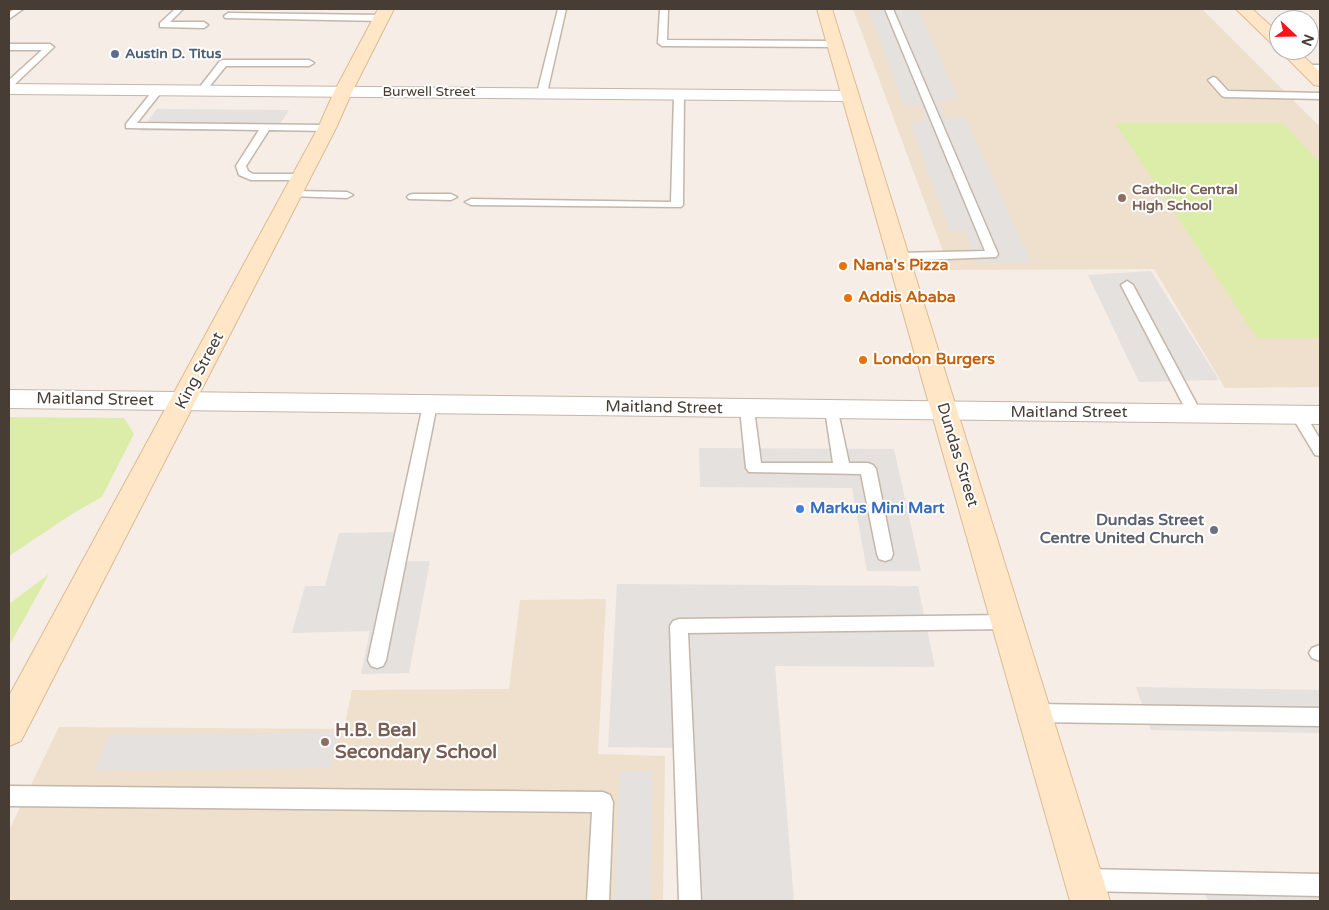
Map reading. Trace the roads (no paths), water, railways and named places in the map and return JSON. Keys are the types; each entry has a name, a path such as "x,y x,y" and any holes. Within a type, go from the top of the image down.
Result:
{"main road":[{"name":"Dundas Street","path":"824,9 1087,891"},
{"path":"1243,9 1269,33"},
{"name":"King Street","path":"9,730 297,186 384,13"},
{"path":"1302,60 1314,68 1320,81"}],"street":[{"name":"Burwell Street","path":"9,89 850,96"},
{"name":"Maitland Street","path":"9,399 1309,415"}],"lane":[{"path":"9,17 19,9"},
{"path":"178,9 163,25 204,25"},
{"path":"542,93 562,9"},
{"path":"664,9 662,43 834,44"},
{"path":"889,9 992,254 898,257"},
{"path":"228,16 384,13"},
{"path":"9,47 50,47 9,85"},
{"path":"202,90 223,63 309,63"},
{"path":"1213,80 1226,94 1320,96"},
{"path":"158,90 130,126 327,128"},
{"path":"471,202 677,205 678,94"},
{"path":"266,128 240,166 243,173 251,177 347,195"},
{"path":"413,196 451,197"},
{"path":"1127,285 1195,414"},
{"path":"377,660 430,405"},
{"path":"747,409 754,468 868,469 885,554"},
{"path":"832,410 842,469"},
{"path":"1309,415 1320,451"},
{"path":"690,901 678,626 1007,622"},
{"path":"1034,713 1320,717"},
{"path":"9,796 603,802 598,901"},
{"path":"1087,891 1320,885"}],"place":[{"name":"Austin D. Titus","path":"115,54"},
{"name":"Catholic Central High School","path":"1122,198"},
{"name":"Nana's Pizza","path":"843,266"},
{"name":"Addis Ababa","path":"848,298"},
{"name":"London Burgers","path":"863,360"},
{"name":"Markus Mini Mart","path":"800,509"},
{"name":"Dundas Street Centre United Church","path":"1214,530"},
{"name":"H.B. Beal Secondary School","path":"325,742"}]}
